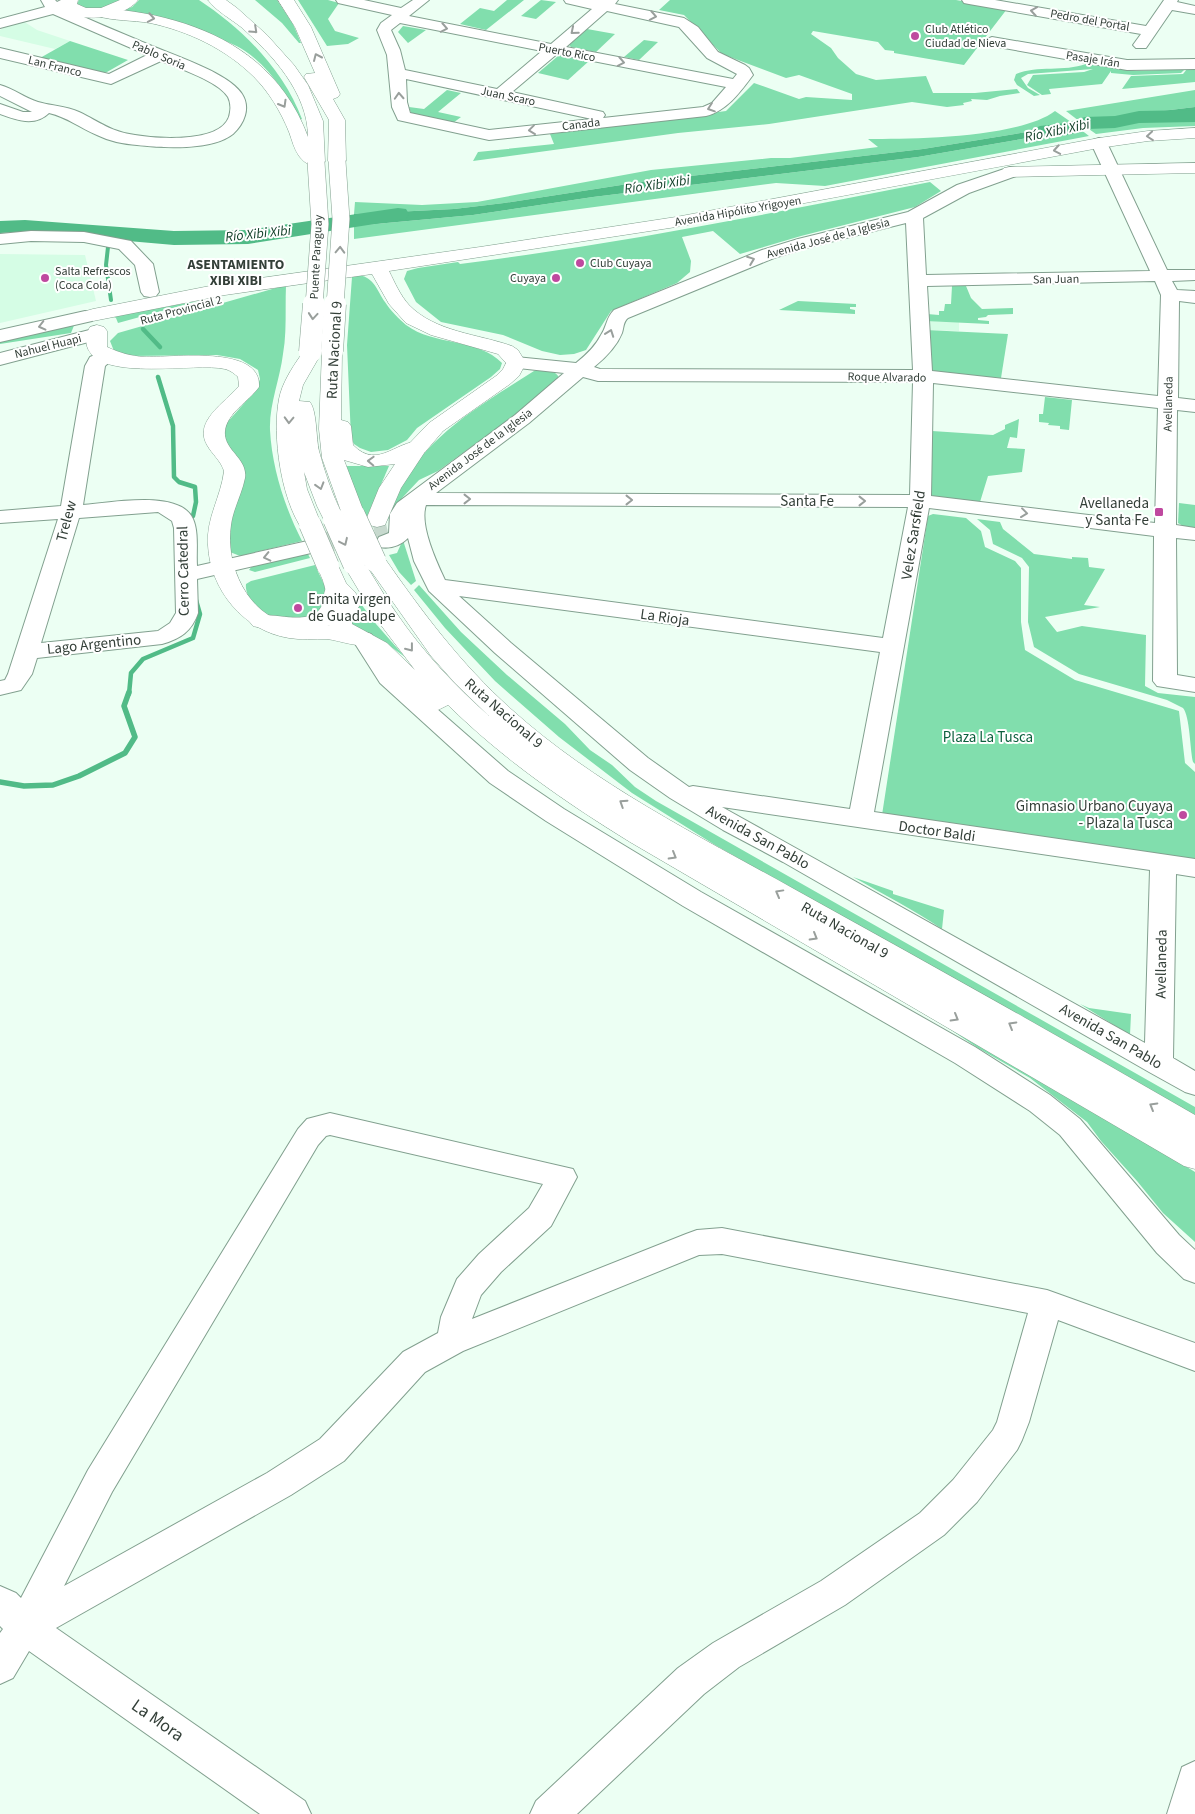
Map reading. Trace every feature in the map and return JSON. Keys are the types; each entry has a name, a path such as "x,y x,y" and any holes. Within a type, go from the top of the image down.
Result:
{"main road":[{"path":"94,12 122,7 130,0"},
{"path":"216,0 253,28 289,69 308,104 315,122 316,162"},
{"path":"237,0 276,31 292,50 313,79 337,120"},
{"name":"Ruta Nacional 9","path":"286,0 303,27 326,77 333,97 337,120 337,161 341,220 330,429 333,458 344,517"},
{"path":"70,1 69,6 73,8 139,16 180,26 224,46 240,57 267,81 295,126 305,152 316,162"},
{"name":"Avenida Hipólito Yrigoyen","path":"279,281 539,244 676,222 923,176 992,161 1099,143 1148,136 1195,133"},
{"path":"1033,154 1027,162 1030,167 1040,171"},
{"name":"Puente Paraguay","path":"309,356 320,224 316,162"},
{"path":"923,176 965,181 1010,172 1195,168"},
{"path":"378,267 389,290 410,317 431,328 506,350 515,358 516,363 512,372 503,380 436,427 417,447 390,488 380,541"},
{"name":"Ruta Provincial 2","path":"95,326 235,296 279,281"},
{"path":"95,326 98,351 106,356 132,361 226,364 238,367 247,374 250,382 246,391 223,414 215,428 217,444 230,460 235,476 220,524 219,547 226,576 247,610 261,621 288,631 332,633 362,639"},
{"path":"261,621 294,626 306,625 322,618 335,606 337,600 296,489 288,445 289,400 293,386 309,356"},
{"name":"Ruta Nacional 9","path":"309,356 303,386 306,438 324,499 344,517 380,541 443,655 484,698 516,727 552,755 629,807 1195,1130"},
{"path":"333,360 340,387 342,446 347,452 354,458 372,462 397,458 417,447"},
{"name":"Ruta Nacional 9","path":"380,541 408,645 422,664 465,709 496,737 572,795 639,836 1195,1157"},
{"path":"323,564 347,597 349,603 340,618 341,627 378,648 403,673 550,794 580,812 639,836"}],"street":[{"name":"Puerto Rico","path":"343,0 400,15 552,49 742,80"},
{"path":"398,73 392,45 384,30 386,26 422,0"},
{"path":"571,0 608,3 687,24 709,53 736,64 744,71 742,80"},
{"path":"0,22 51,4 70,1"},
{"name":"Pedro del Portal","path":"977,1 1073,11 1151,31"},
{"path":"1127,65 1170,2 1195,10"},
{"path":"500,95 608,3"},
{"path":"51,4 94,12"},
{"name":"Pablo Soria","path":"34,106 70,114 107,134 130,139 166,142 213,138 229,130 235,122 239,109 235,94 223,86 190,68 51,4"},
{"name":"Pasaje Irán","path":"992,42 1127,65 1195,64"},
{"name":"Lan Franco","path":"0,53 111,79 148,60 161,56"},
{"name":"Canada","path":"398,73 400,112 404,117 489,135 706,111 718,106 742,80"},
{"name":"Juan Scaro","path":"398,73 617,120"},
{"path":"0,90 34,106 42,112 27,118 0,110"},
{"name":"Avellaneda","path":"1099,143 1170,295 1165,530 1165,681 1195,685"},
{"name":"Avenida José de la Iglesia","path":"380,541 404,506 418,499 440,478 522,419 602,349 612,334 616,319 621,314 768,254 804,242 914,216 965,181 976,168 992,161"},
{"name":"Velez Sarsfield","path":"860,820 920,501 923,376 914,216"},
{"path":"0,239 31,236 84,237 125,245 144,264 150,292"},
{"name":"San Juan","path":"917,282 1195,275"},
{"path":"1170,295 1195,297"},
{"name":"Ruta Provincial 2","path":"0,336 95,326"},
{"name":"Ruta Provincial 2","path":"0,349 95,326"},
{"name":"Nahuel Huapi","path":"0,358 95,326"},
{"name":"Trelew","path":"7,686 20,674 71,511 95,366 97,361 106,356"},
{"name":"Roque Alvarado","path":"516,363 580,369 598,375 923,376 1195,406"},
{"name":"Santa Fe","path":"418,499 920,501 1195,534"},
{"name":"Avenida San Pablo","path":"418,499 413,516 425,561 437,586 477,626 639,764 732,824 950,944 1195,1084"},
{"path":"0,517 159,506"},
{"name":"Cerro Catedral","path":"159,506 169,509 182,518 185,528 187,613 184,625 178,631 162,636"},
{"path":"185,528 220,524"},
{"path":"186,575 226,576 323,564"},
{"name":"La Rioja","path":"437,586 894,647"},
{"name":"Lago Argentino","path":"26,652 162,636"},
{"path":"362,639 388,678 499,776 555,815 685,894 893,1012 1040,1103 1070,1127 1168,1244 1195,1270"},
{"name":"Doctor Baldi","path":"680,792 1195,868"},
{"name":"Avellaneda","path":"1159,1064 1163,863"},
{"path":"0,1666 12,1615 100,1481 308,1137 317,1126 330,1124 562,1177 540,1217 490,1263 468,1288 457,1317 452,1341"},
{"path":"12,1615 279,1484 332,1450 414,1362 452,1341 697,1243 722,1241 1047,1304 1195,1357"},
{"path":"549,1814 691,1681 726,1655 840,1588 932,1524 965,1491 1005,1440 1047,1304"},
{"name":"La Mora","path":"12,1615 292,1814"},
{"path":"1186,1814 1195,1780"}],"shaded area":[{"path":"23,21 37,30 70,41 55,49 0,36 0,30 10,24"},
{"name":"Salta Refrescos (Coca Cola)","path":"0,254 85,255 96,301 0,323"},
{"path":"925,321 959,322 959,331 926,330"}],"green space":[{"path":"79,0 119,0 110,7 99,10 82,7 77,4"},
{"path":"139,0 199,0 215,11 246,37 273,67 284,83 302,119 300,120 270,73 245,51 228,42 177,23 144,14 121,11 132,7"},
{"path":"255,0 277,0 293,24 301,43 282,23"},
{"path":"298,0 328,0 339,3 328,19 335,31 359,38 348,44 327,46"},
{"path":"507,0 524,0 486,30 460,24 480,8 494,11"},
{"path":"541,0 556,2 536,19 521,16"},
{"path":"670,0 956,0 1007,9 964,65 894,53 894,51 885,50 878,42 813,31 811,34 831,48 838,58 856,74 876,80 926,76 933,93 975,93 1017,89 1020,93 987,100 971,99 972,101 963,103 964,105 947,107 912,102 769,124 678,133 473,161 478,152 554,144 550,134 726,111 754,83 799,99 806,97 852,100 852,94 799,75 786,78 722,54 684,15 659,10"},
{"path":"403,26 426,30 408,43 398,32"},
{"path":"587,29 615,34 596,52 569,45"},
{"path":"644,40 658,42 639,60 624,57"},
{"path":"70,41 128,60 107,72 101,73 40,58"},
{"path":"558,56 589,61 568,80 538,73"},
{"path":"1086,64 1136,71 1185,69 1181,73 1133,75 1111,73 1111,71 1102,84 1049,89 1051,94 1042,95 1027,85 1033,75 1084,72 1093,69 1028,74 1021,78 1028,88 1040,95 1034,96 1017,85 1014,80 1016,74 1024,71 1069,68"},
{"path":"1187,69 1195,69 1195,82 1122,89 1131,76 1183,74"},
{"path":"447,90 461,93 438,112 461,117 453,123 411,113 409,107 424,109"},
{"path":"1195,90 1195,107 1079,121 1066,111"},
{"path":"1055,111 1071,122 1033,131 923,149 647,181 504,203 454,209 354,214 355,202 422,205 477,202 651,170 771,158 790,158 878,147 868,139 938,137 992,132 1039,120"},
{"path":"1195,118 1195,126 1143,128 1096,134 1086,127"},
{"path":"1080,129 1089,136 825,186 776,183 354,239 354,226 473,215 593,197 918,157"},
{"name":"Club Cuyaya","path":"930,182 941,191 915,207 801,236 740,254 713,231 682,237 691,261 690,272 677,283 611,311 586,350 574,354 560,355 542,351 503,335 441,322 416,302 404,279 407,271 418,268 578,247"},
{"path":"359,275 369,279 389,308 406,325 417,332 481,349 502,363 500,369 491,377 417,428 407,440 388,450 371,452 354,444 351,438 347,345 352,277"},
{"path":"286,285 284,346 271,411 270,430 273,459 280,487 302,541 240,556 230,552 223,427 256,390 260,379 258,370 240,359 217,355 129,356 114,351 110,341 118,333"},
{"path":"952,286 966,286 971,298 982,309 1013,308 1013,314 988,315 978,318 978,320 989,321 989,324 925,321 927,314 939,315 939,311 944,311 945,304 951,304"},
{"path":"198,301 118,323 116,318 112,316"},
{"path":"798,301 856,304 856,307 850,307 850,309 855,310 855,314 779,310"},
{"path":"75,323 71,333 0,344 0,341"},
{"path":"926,330 1008,334 1001,378 935,373 927,369"},
{"path":"534,371 551,371 558,375 559,378 554,387 438,471 419,480 403,497 387,521 397,494 411,471 445,432 487,401"},
{"path":"1045,397 1072,400 1069,430 1060,429 1060,426 1048,425 1049,423 1039,422 1039,414 1043,414"},
{"path":"1019,419 1017,438 1010,437 1007,448 1025,449 1022,472 988,476 980,502 934,498 928,492 932,431 993,435 1005,429 1005,425"},
{"path":"346,466 389,466 366,519"},
{"path":"1179,503 1195,505 1195,528 1178,523"},
{"name":"Plaza La Tusca","path":"933,514 966,518 981,531 985,547 1015,561 1021,568 1021,622 1025,650 1075,680 1179,711 1185,763 1195,772 1195,859 882,815 928,516"},
{"path":"977,519 1000,522 1003,529 1034,554 1072,559 1072,557 1088,558 1089,567 1105,569 1084,605 1100,607 1045,617 1057,632 1082,626 1146,635 1145,686 1158,693 1195,697 1195,764 1192,757 1187,718 1183,708 1167,700 1079,674 1034,647 1028,622 1029,567 1022,558 993,544 990,530"},
{"path":"400,537 402,537 416,581 411,585 399,572 389,555 397,553 401,544"},
{"path":"307,552 310,558 255,572 249,570 252,566"},
{"path":"315,565 331,599 322,616 278,620 261,611 248,596 246,584 251,581"},
{"path":"419,585 461,632 507,675 565,724 590,750 612,765 635,787 656,801 1195,1107 1195,1118 715,845 632,793 559,737 495,681 445,628 414,590"},
{"path":"352,592 376,624 405,657 387,644 352,625"},
{"path":"853,877 893,891 893,894 944,910 942,929 909,909"},
{"path":"1080,1004 1089,1008 1131,1014 1130,1035"},
{"path":"930,1016 1060,1089 1195,1172 1195,1242 1163,1213 1087,1122 1030,1078 978,1048"}],"water":[{"path":"1195,107 1195,118 1086,127 1079,121"},
{"path":"1071,122 1080,129 918,157 593,197 473,215 354,226 354,214 454,209 504,203 647,181 923,149 1033,131"}],"waterway":[{"name":"Río Xibi Xibi","path":"1034,136 1047,130 1069,129 1085,123 1115,122 1139,117 1195,116"},
{"name":"Río Xibi Xibi","path":"0,227 25,226 174,238 248,237 398,214"},
{"name":"Río Xibi Xibi","path":"114,238 119,233"},
{"path":"108,247 106,265 111,300"},
{"path":"143,329 160,347"},
{"path":"158,377 173,426 174,477 179,482 195,487 196,502 193,516"},
{"path":"129,694 131,673 143,659 193,638 200,614 196,600"},
{"path":"0,782 24,786 53,785 79,776 125,753 135,737 124,706 129,692"}],"tunnel":[{"path":"312,546 387,528"}],"place":[{"name":"Club Atlético Ciudad de Nieva","path":"915,36"},
{"name":"Club Cuyaya","path":"580,263"},
{"name":"Salta Refrescos (Coca Cola)","path":"45,278"},
{"name":"Cuyaya","path":"556,278"},
{"name":"Avellaneda y Santa Fe","path":"1159,512"},
{"name":"Ermita virgen de Guadalupe","path":"298,608"},
{"name":"Gimnasio Urbano Cuyaya - Plaza la Tusca","path":"1183,815"}],"district":[{"name":"ASENTAMIENTO XIBI XIBI","path":"236,272"}]}
